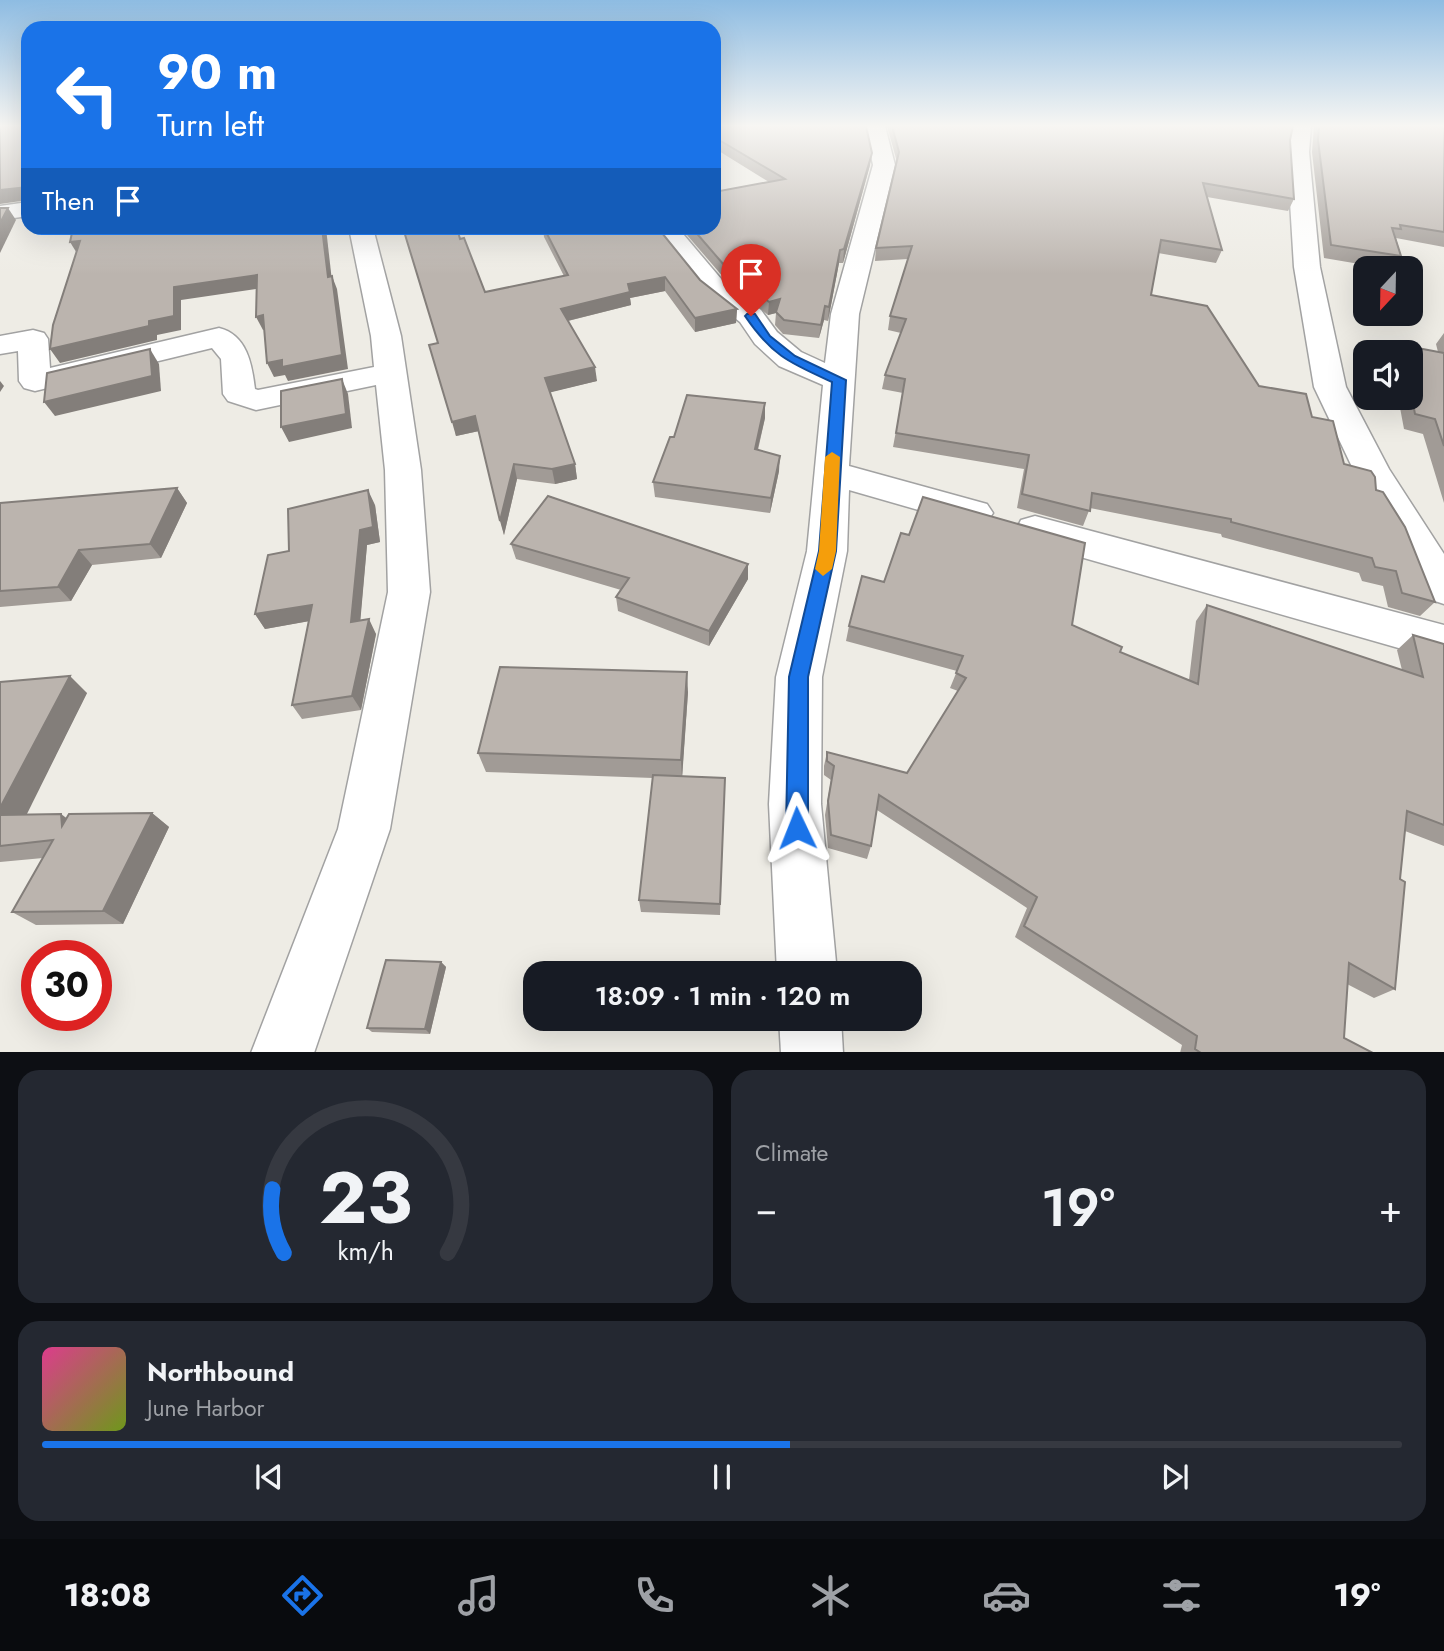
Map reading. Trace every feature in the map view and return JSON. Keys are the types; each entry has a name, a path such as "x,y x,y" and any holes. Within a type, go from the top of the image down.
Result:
{"street":[{"path":"806,961 795,804 799,677 827,551 845,314 881,175"},
{"path":"1300,175 1307,267 1330,387 1372,471 1444,588"},
{"path":"0,213 21,210"},
{"path":"282,1052 364,829 409,592 404,470 386,336 363,235"},
{"path":"671,235 712,286 751,316 766,338 790,359 839,380"},
{"path":"0,345 33,339 35,381 219,337 236,358 239,394 256,400 390,373"},
{"path":"831,473 1444,643"},
{"path":"811,1031 812,1052"}],"building":[{"path":"0,175 21,175 21,188 0,190"},
{"path":"778,175 866,175 844,249 840,250 829,307 825,306 821,325 784,320 776,312 780,299 769,302 724,265 698,235 721,235 721,191 785,179"},
{"path":"893,175 1292,175 1294,199 1203,183 1222,250 1161,240 1151,295 1207,306 1259,386 1306,394 1312,417 1333,421 1344,464 1371,471 1375,477 1376,490 1383,492 1405,527 1435,602 1402,593 1396,571 1375,567 1372,558 1231,522 1231,519 1092,493 1090,511 1022,494 1029,455 896,433 905,379 885,375 906,319 890,316 912,246 876,248"},
{"path":"1322,175 1444,175 1444,232 1400,225 1401,229 1392,228 1401,256 1331,245"},
{"path":"0,208 8,208 0,223"},
{"path":"72,235 323,235 328,277 332,276 342,355 282,367 282,360 267,363 263,315 256,317 257,275 174,287 174,316 149,321 149,326 50,349 53,325 80,241 70,242"},
{"path":"405,235 459,235 460,239 464,238 485,292 568,275 548,235 664,235 700,280 737,309 695,318 665,277 628,284 630,292 561,309 595,367 545,378 575,464 552,469 514,464 500,521 475,416 452,422 429,345 438,343"},
{"path":"150,349 152,376 44,402 47,373"},
{"path":"1423,349 1444,353 1444,446 1435,419 1415,414 1414,410 1423,410"},
{"path":"342,379 346,414 281,427 281,391"},
{"path":"687,395 765,403 755,449 780,456 771,498 653,482 670,437 674,437"},
{"path":"177,488 150,544 79,550 58,587 0,591 0,503"},
{"path":"368,490 373,527 360,530 351,622 369,619 352,696 292,705 312,605 255,614 268,555 289,551 288,509"},
{"path":"548,496 748,564 709,631 616,597 629,578 511,544"},
{"path":"923,497 1085,543 1072,625 1122,647 1120,652 1198,684 1207,605 1423,677 1413,635 1444,644 1444,825 1407,811 1400,879 1405,882 1395,989 1349,963 1344,1038 1371,1052 1200,1052 1195,1049 1197,1036 1024,926 1037,897 879,795 871,846 831,835 828,801 834,766 827,761 827,752 907,773 966,678 956,673 963,656 849,626 862,576 884,582 901,533 909,535"},
{"path":"500,667 687,672 681,760 478,753"},
{"path":"70,676 0,808 0,682"},
{"path":"653,775 725,778 720,904 639,900"},
{"path":"152,813 103,911 12,912 53,840 0,846 0,815 61,814 62,826 69,814"},
{"path":"386,960 441,962 425,1029 367,1028"}],"slow traffic":[{"path":"823,569 827,551 832,457"}],"route":[{"path":"751,316 766,338 790,359 839,380 827,551 799,677 795,804 797,828"}]}
